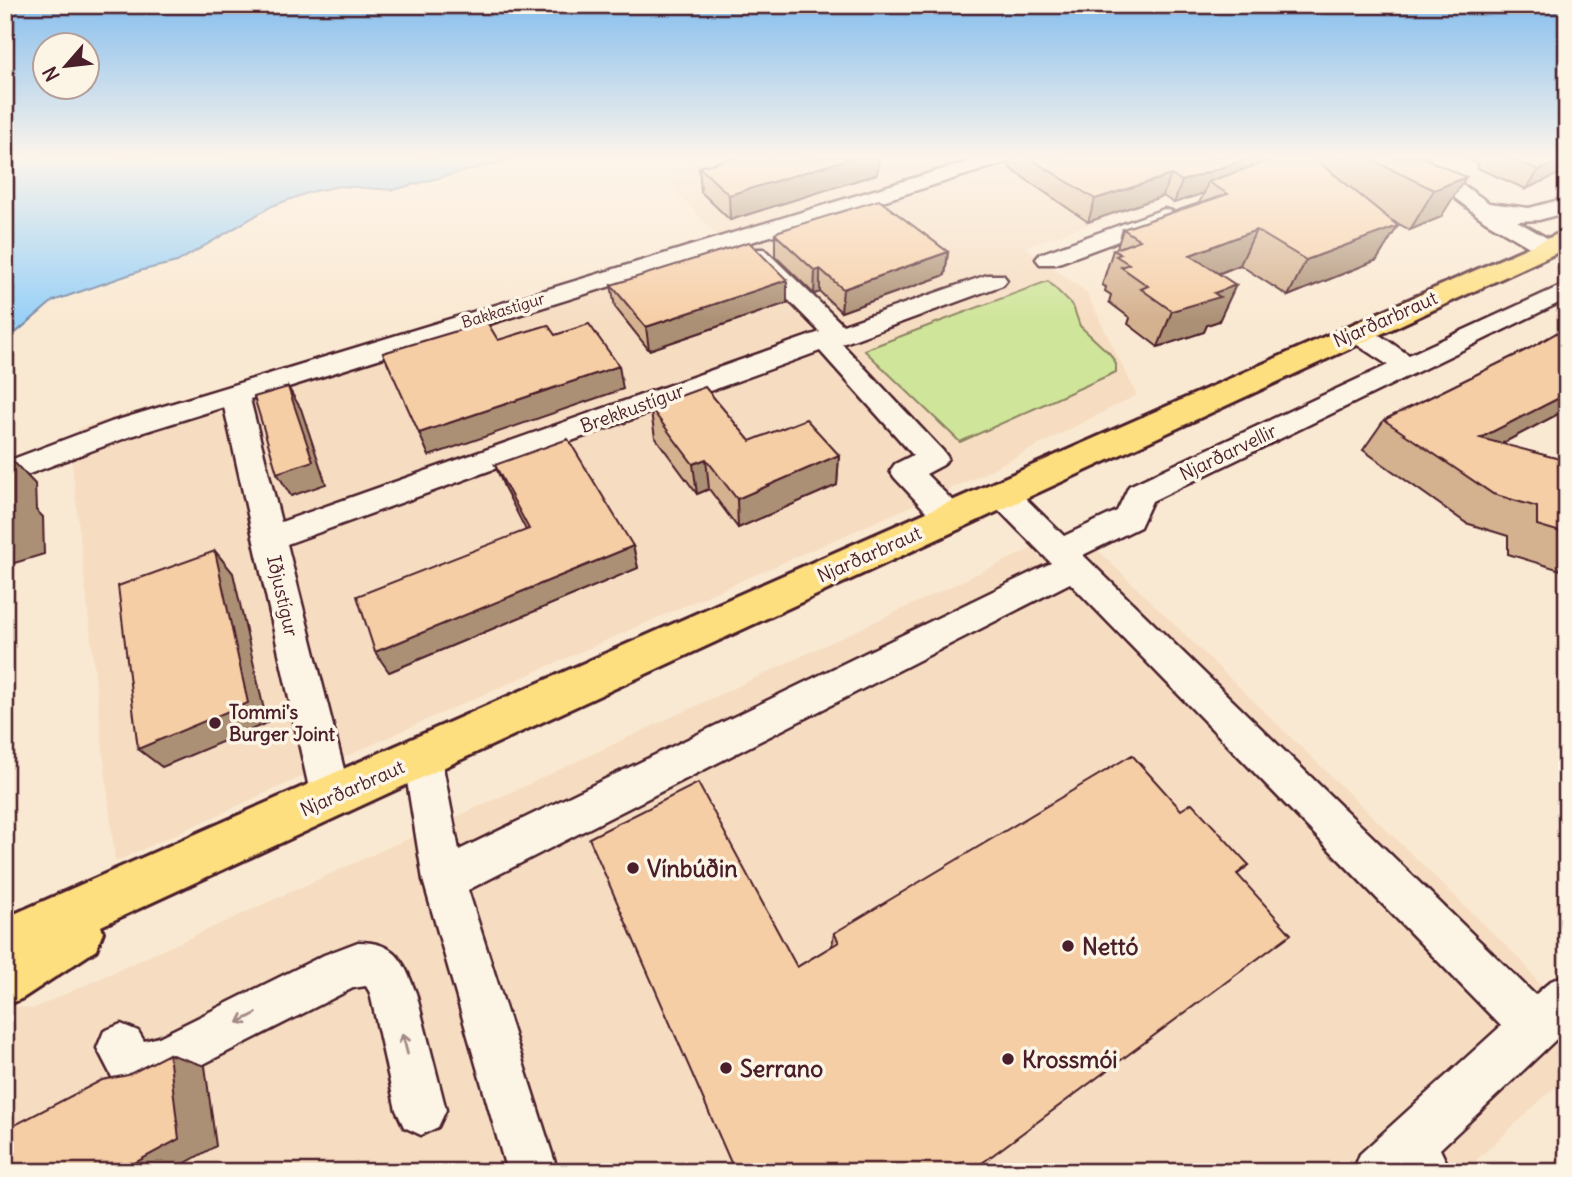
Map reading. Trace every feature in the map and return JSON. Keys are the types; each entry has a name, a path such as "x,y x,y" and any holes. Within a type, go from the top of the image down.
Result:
{"main road":[{"name":"Njarðarbraut","path":"5,944 1556,242"},
{"name":"Njarðarbraut","path":"5,980 171,871"}],"street":[{"name":"Bakkastígur","path":"5,473 121,429 822,212"},
{"path":"1048,258 1177,212"},
{"path":"1493,212 1556,242"},
{"path":"1508,212 1538,215 1547,212"},
{"path":"739,237 830,337 933,458 905,471 950,517"},
{"name":"Brekkustígur","path":"269,538 995,280"},
{"name":"Njarðarvellir","path":"444,880 1067,559 1129,519 1140,494 1567,290"},
{"path":"1354,332 1408,366"},
{"name":"Iðjustígur","path":"235,395 331,797"},
{"path":"1002,494 1067,559 1550,1012 1403,1164"},
{"path":"422,756 444,880 533,1172"},
{"path":"121,1048 130,1062 146,1065 166,1059 340,971 358,964 373,964 384,972 393,993 421,1110"}],"shaded area":[{"path":"695,212 1124,212 1025,247 1086,292 1137,395 975,478 433,717 115,862 71,455 79,428 719,238"},
{"path":"1075,528 1522,961 1567,1020 1567,1076 1464,1172 5,1172 5,1004 32,1009 522,787"}],"green space":[{"path":"1048,281 1073,306 1080,326 1110,354 1116,364 1116,372 960,442 864,350"}],"water":[{"path":"5,212 262,212 177,262 143,270 53,301 5,342"}],"building":[{"path":"841,212 895,212 948,252 843,289 820,269 815,271 775,234"},
{"path":"1174,212 1381,212 1398,226 1306,260 1256,230 1190,255 1236,285 1214,293 1220,297 1172,311 1141,289 1148,286 1121,267 1129,264 1116,256 1121,254 1113,250 1140,240 1123,229"},
{"path":"749,242 787,280 646,327 611,285"},
{"path":"487,322 498,340 548,325 555,335 589,324 619,366 419,433 383,353"},
{"path":"1567,327 1567,394 1480,438 1567,461 1567,534 1537,525 1537,507 1493,494 1384,420"},
{"path":"288,387 313,461 277,473 254,397"},
{"path":"705,387 750,441 806,419 839,455 737,499 706,459 693,464 650,407"},
{"path":"568,439 633,546 375,652 357,596 529,529 495,465"},
{"path":"215,551 248,703 138,749 118,586"},
{"path":"1132,755 1181,810 1192,803 1249,865 1237,874 1291,934 970,1172 964,1161 950,1172 735,1172 589,838 698,783 797,967 839,942 834,933"},
{"path":"169,1054 179,1139 118,1172 5,1172 5,1130 102,1080 128,1075"}],"place":[{"name":"Tommi's Burger Joint","path":"215,723"},
{"name":"Vínbúðin","path":"633,868"},
{"name":"Nettó","path":"1068,946"},
{"name":"Krossmói","path":"1008,1059"},
{"name":"Serrano","path":"726,1068"}]}
